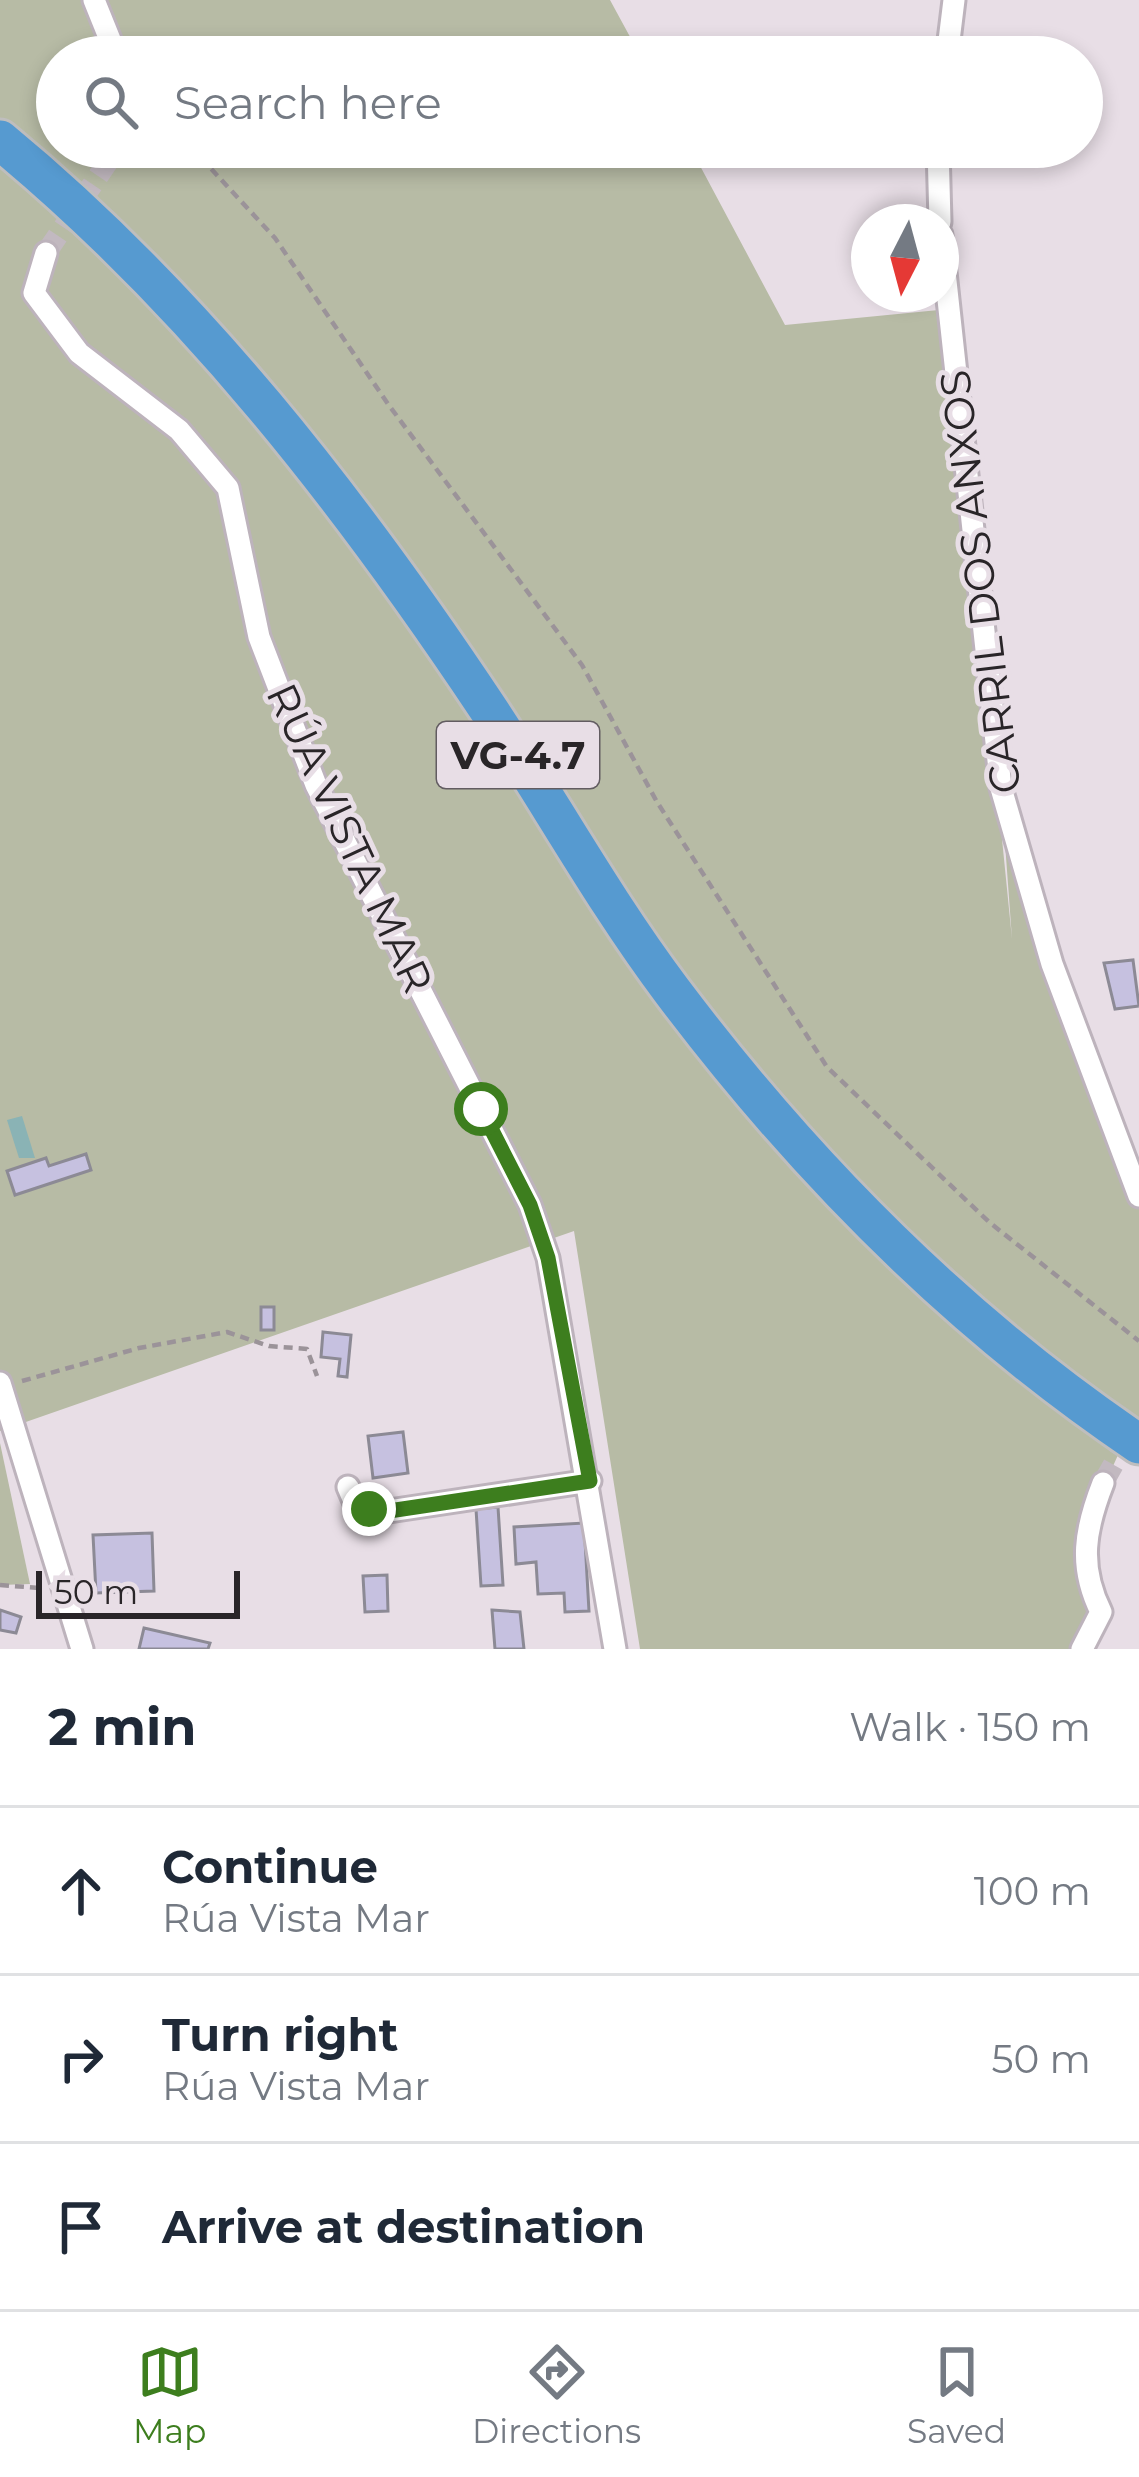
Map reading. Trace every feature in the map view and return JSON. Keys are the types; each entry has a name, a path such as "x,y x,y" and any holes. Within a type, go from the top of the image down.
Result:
{"highway":[{"name":"VG-4.7","path":"0,140 69,197 296,437 487,706 669,988 768,1110 893,1245 1041,1373 1139,1444"}],"street":[{"path":"94,0 109,36"},
{"path":"950,36 954,0"},
{"path":"939,168 940,204"},
{"name":"RÚA VISTA MAR","path":"46,253 34,293 79,353 179,430 228,488 259,637 316,785 530,1205 548,1258 590,1481 614,1649"},
{"name":"CARRIL DOS ANXOS","path":"949,312 1000,788 1052,964 1139,1196"},
{"path":"2,1385 82,1649"},
{"path":"348,1487 354,1501 389,1511 590,1481"},
{"path":"1082,1649 1100,1612 1087,1584 1085,1529 1103,1483"}],"path":[{"path":"210,168 275,238 388,404 582,664 657,802 827,1067 988,1222 1139,1341"},
{"path":"2,1385 139,1348 227,1332 269,1346 307,1349 317,1376"},
{"path":"0,1586 30,1584 66,1599"}],"green space":[{"path":"0,0 610,0 630,36 36,36 36,168 701,168 785,325 949,312 1012,939 1001,788 1139,1196 1139,1444 1126,1437 1085,1529 1101,1612 1085,1649 640,1649 574,1231 0,1431"},
{"path":"0,1443 30,1584 0,1585"}],"water":[{"path":"22,1116 35,1158 19,1158 7,1120"}],"building":[{"path":"1133,960 1139,1006 1115,1009 1104,963"},
{"path":"86,1154 91,1170 15,1195 7,1171 46,1158 49,1166"},
{"path":"261,1307 274,1307 274,1330 261,1330"},
{"path":"323,1332 351,1335 347,1377 338,1376 340,1359 321,1357"},
{"path":"403,1432 408,1473 373,1478 368,1436"},
{"path":"498,1507 503,1585 481,1586 476,1509"},
{"path":"584,1523 589,1611 565,1612 564,1593 538,1594 536,1562 516,1564 514,1527"},
{"path":"152,1533 154,1591 96,1593 93,1535"},
{"path":"387,1575 388,1611 365,1612 363,1576"},
{"path":"0,1610 21,1617 16,1633 0,1630"},
{"path":"492,1610 520,1612 524,1649 495,1649"},
{"path":"144,1628 210,1643 208,1649 139,1649"}],"tunnel":[{"path":"46,253 104,168"},
{"path":"1103,1483 1139,1419"}],"route":[{"path":"369,1509 389,1511 590,1481 565,1370 548,1258 530,1205 481,1109"}]}
